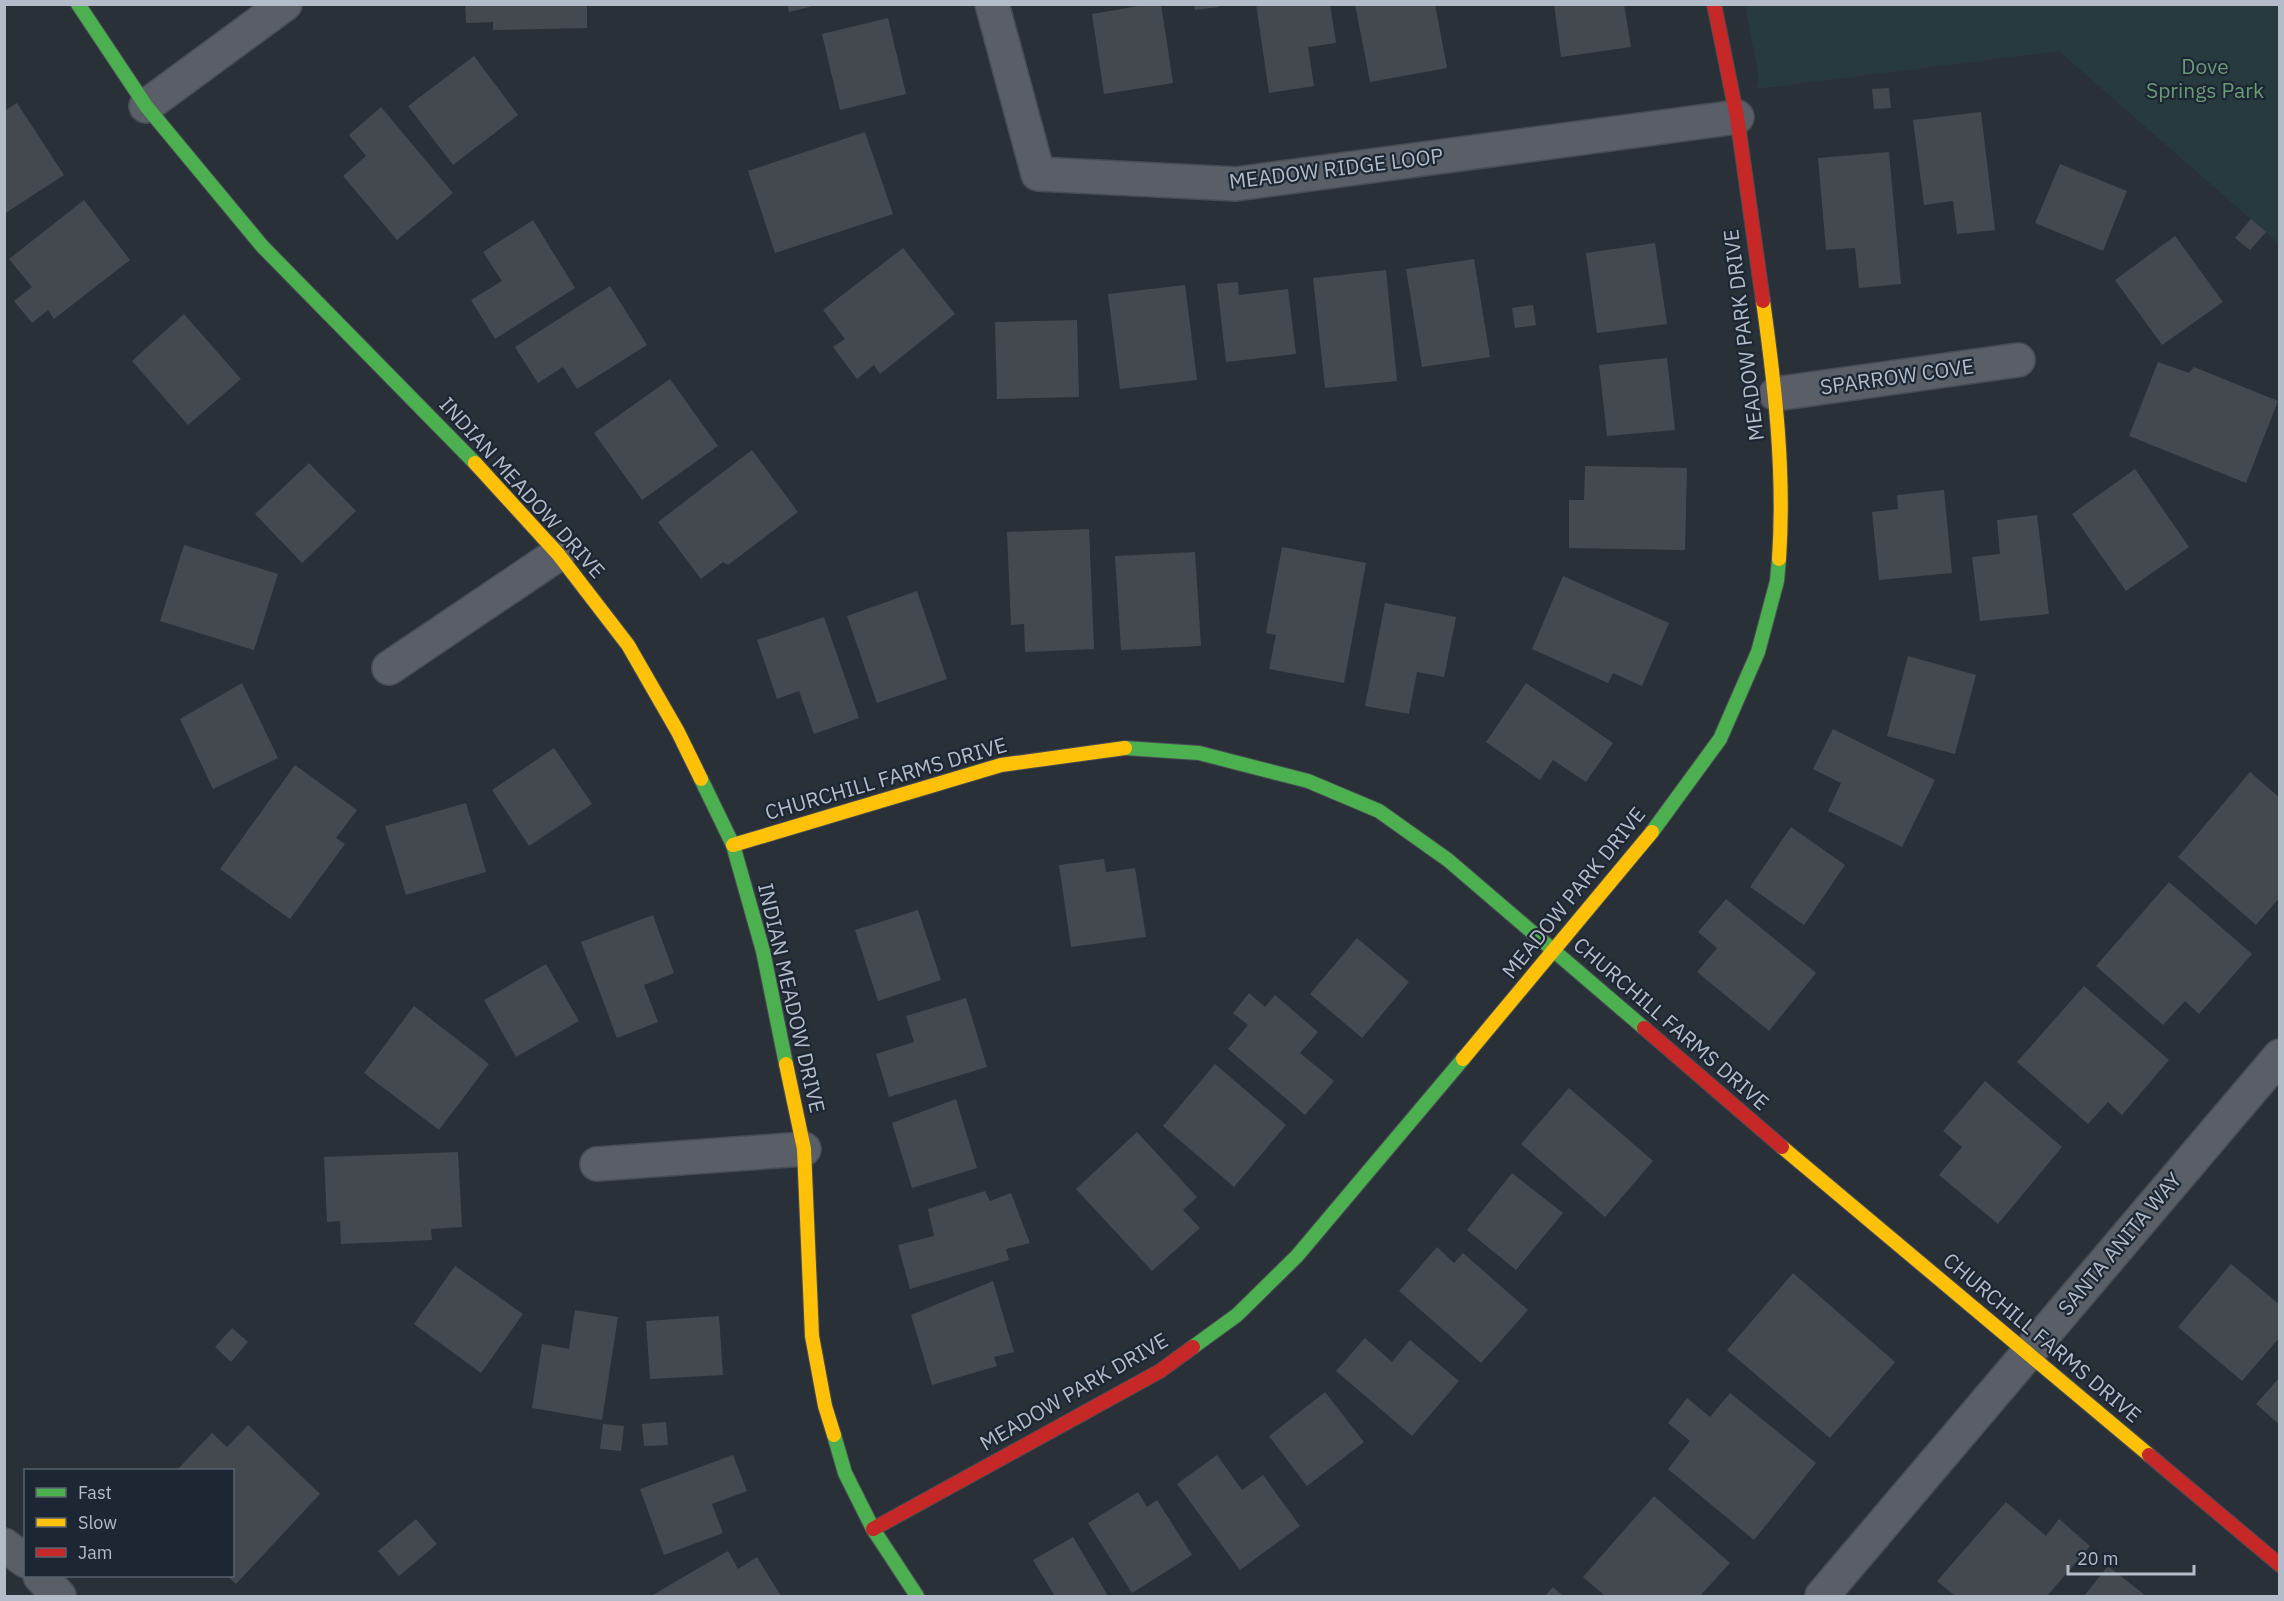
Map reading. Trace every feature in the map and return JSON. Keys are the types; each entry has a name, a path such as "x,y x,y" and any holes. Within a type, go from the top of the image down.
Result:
{"street":[{"name":"INDIAN MEADOW DRIVE","path":"78,4 146,106 262,246 464,451 558,554 628,645 678,732 733,846 763,951 804,1149 812,1336 825,1406 845,1473 873,1529 917,1596"},
{"path":"146,106 285,4"},
{"name":"MEADOW RIDGE LOOP","path":"992,4 1038,174 1236,184 1737,117"},
{"name":"MEADOW PARK DRIVE","path":"873,1529 1160,1371 1237,1315 1297,1256 1554,952 1655,828 1720,739 1758,652 1777,581 1781,525 1776,394 1737,117 1714,4"},
{"name":"SPARROW COVE","path":"1776,394 2018,360"},
{"path":"389,668 558,554"},
{"name":"CHURCHILL FARMS DRIVE","path":"733,846 1001,765 1129,747 1199,753 1308,781 1379,811 1448,860 2027,1354 2280,1565"},
{"name":"SANTA ANITA WAY","path":"1822,1596 2280,1056"},
{"path":"597,1164 804,1149"},
{"path":"4,1545 24,1560"},
{"path":"42,1577 59,1596"}],"green space":[{"name":"Dove Springs Park","path":"1745,5 2279,5 2279,244 2059,51 1756,89 1759,78"}],"building":[{"path":"465,4 587,4 587,28 493,30 493,22 466,23"},
{"path":"787,4 817,4 817,5 789,12"},
{"path":"1161,4 1173,83 1104,94 1092,14"},
{"path":"1194,4 1219,4 1219,7 1195,10"},
{"path":"1256,4 1330,4 1336,43 1308,47 1314,86 1269,93"},
{"path":"1355,4 1435,4 1447,68 1370,82"},
{"path":"1554,4 1624,4 1631,47 1561,57"},
{"path":"888,18 906,94 840,110 822,34"},
{"path":"474,56 518,115 453,165 408,106"},
{"path":"1889,88 1891,108 1874,109 1872,89"},
{"path":"17,103 64,175 4,214 4,111"},
{"path":"381,107 453,193 397,240 343,176 366,156 349,135"},
{"path":"1981,112 1995,230 1957,234 1953,201 1924,205 1913,120"},
{"path":"865,132 893,214 775,253 748,171"},
{"path":"1889,152 1901,284 1859,288 1855,248 1826,250 1818,158"},
{"path":"2060,164 2127,191 2103,251 2035,223"},
{"path":"84,200 130,260 54,319 48,310 32,323 14,301 32,287 9,259"},
{"path":"2251,219 2266,232 2250,250 2235,238"},
{"path":"533,220 575,288 495,339 471,300 502,281 483,252"},
{"path":"2175,236 2223,302 2162,345 2115,280"},
{"path":"1655,243 1667,324 1597,333 1586,253"},
{"path":"903,248 955,314 880,374 874,365 857,379 833,347 845,339 823,310"},
{"path":"1474,259 1490,357 1422,367 1406,269"},
{"path":"1386,270 1397,381 1325,388 1313,278"},
{"path":"1238,282 1239,295 1288,289 1296,354 1226,362 1217,284"},
{"path":"1185,285 1197,380 1120,389 1108,294"},
{"path":"610,286 647,345 577,389 563,367 538,383 515,347"},
{"path":"1533,305 1536,325 1515,328 1512,308"},
{"path":"184,314 241,379 188,425 132,361"},
{"path":"1077,320 1079,397 997,399 995,322"},
{"path":"1667,358 1675,430 1607,436 1599,365"},
{"path":"2158,362 2189,373 2194,367 2278,401 2246,483 2129,436"},
{"path":"670,379 718,446 642,500 594,433"},
{"path":"752,450 798,512 728,565 723,562 701,579 658,522"},
{"path":"309,463 356,511 302,563 255,514"},
{"path":"1585,466 1687,468 1685,550 1569,548 1569,500 1584,500"},
{"path":"2135,469 2189,547 2126,591 2072,514"},
{"path":"1944,490 1952,573 1879,580 1872,512 1898,509 1897,495"},
{"path":"2037,515 2049,614 1980,621 1972,557 2000,554 1997,520"},
{"path":"1089,529 1094,649 1025,652 1024,624 1011,625 1007,532"},
{"path":"184,545 278,574 254,650 160,621"},
{"path":"1282,547 1366,563 1344,683 1269,669 1276,635 1266,633"},
{"path":"1195,552 1201,646 1121,650 1115,556"},
{"path":"1563,576 1669,623 1642,686 1613,673 1608,683 1532,649"},
{"path":"917,591 947,679 877,703 847,616"},
{"path":"1385,603 1456,617 1444,677 1417,672 1409,714 1365,706"},
{"path":"824,617 859,718 814,734 799,691 777,699 757,640"},
{"path":"1908,656 1976,675 1955,754 1887,736"},
{"path":"242,683 278,758 213,789 180,719"},
{"path":"1526,683 1613,743 1586,782 1553,760 1540,780 1486,742"},
{"path":"1833,729 1935,780 1902,847 1828,811 1841,783 1813,769"},
{"path":"554,748 592,804 529,846 492,790"},
{"path":"295,765 357,810 336,838 345,844 290,919 220,869"},
{"path":"2250,772 2280,798 2280,897 2256,925 2178,857"},
{"path":"466,803 486,872 406,895 385,826"},
{"path":"1791,827 1845,865 1804,925 1750,887"},
{"path":"1104,859 1106,872 1135,868 1146,937 1071,947 1059,865"},
{"path":"2169,882 2252,954 2199,1014 2185,1001 2163,1025 2096,966"},
{"path":"1726,899 1816,973 1769,1031 1697,972 1717,948 1698,932"},
{"path":"918,910 941,980 878,1001 855,930"},
{"path":"653,915 674,973 644,985 658,1022 617,1038 581,942"},
{"path":"1357,938 1409,982 1362,1038 1310,994"},
{"path":"546,964 579,1021 516,1057 484,1000"},
{"path":"2084,986 2169,1060 2122,1115 2108,1102 2088,1124 2017,1062"},
{"path":"1249,993 1265,1007 1275,995 1318,1032 1300,1053 1334,1081 1305,1115 1228,1049 1248,1025 1233,1013"},
{"path":"966,998 987,1067 889,1097 876,1054 914,1042 906,1016"},
{"path":"414,1006 489,1064 439,1130 364,1073"},
{"path":"1215,1064 1286,1125 1234,1187 1163,1126"},
{"path":"1985,1081 2062,1147 1998,1224 1939,1175 1962,1147 1943,1131"},
{"path":"1569,1088 1653,1161 1605,1217 1521,1144"},
{"path":"956,1099 977,1168 912,1188 892,1123"},
{"path":"1137,1132 1197,1197 1183,1210 1200,1228 1152,1271 1076,1189"},
{"path":"458,1152 462,1227 431,1229 432,1240 341,1244 340,1221 327,1222 324,1157"},
{"path":"1512,1173 1563,1213 1516,1270 1467,1230"},
{"path":"985,1191 990,1201 1011,1193 1030,1243 1006,1249 1009,1260 910,1289 898,1245 934,1236 928,1209"},
{"path":"1437,1247 1454,1263 1463,1253 1528,1310 1481,1363 1399,1291"},
{"path":"2231,1264 2280,1305 2280,1337 2242,1381 2178,1327"},
{"path":"455,1266 523,1314 481,1373 414,1324"},
{"path":"1793,1273 1895,1362 1830,1438 1727,1350"},
{"path":"993,1281 1014,1352 994,1357 997,1366 932,1385 911,1315"},
{"path":"575,1310 618,1317 602,1420 532,1408 542,1344 569,1349"},
{"path":"719,1316 723,1375 650,1379 646,1321"},
{"path":"232,1328 248,1342 231,1362 215,1347"},
{"path":"1365,1338 1392,1362 1410,1340 1459,1381 1412,1436 1336,1371"},
{"path":"2280,1377 2280,1425 2256,1404"},
{"path":"1325,1392 1364,1442 1307,1486 1269,1436"},
{"path":"1730,1393 1816,1463 1754,1540 1668,1469 1690,1441 1668,1423 1687,1398 1710,1417"},
{"path":"666,1422 668,1445 644,1446 642,1424"},
{"path":"603,1424 624,1426 621,1451 600,1449"},
{"path":"248,1425 320,1494 236,1584 228,1577 234,1577 234,1469 178,1469 212,1433 227,1447"},
{"path":"733,1455 747,1491 712,1504 723,1533 664,1555 640,1489"},
{"path":"1217,1455 1242,1490 1263,1475 1300,1526 1240,1570 1177,1484"},
{"path":"1138,1492 1147,1507 1157,1500 1192,1555 1132,1593 1088,1523"},
{"path":"1654,1496 1730,1563 1700,1596 1605,1596 1583,1577"},
{"path":"2006,1502 2046,1536 2059,1519 2090,1546 2047,1596 1955,1596 1937,1581"},
{"path":"416,1519 437,1544 399,1576 378,1551"},
{"path":"1073,1537 1108,1596 1051,1596 1054,1595 1033,1560"},
{"path":"728,1551 738,1569 757,1557 781,1596 651,1596"},
{"path":"2108,1566 2146,1596 2084,1596"},
{"path":"1553,1587 1563,1596 1545,1596"}],"traffic: fast":[{"path":"78,4 146,106 262,246 475,463"},
{"path":"1652,832 1720,739 1758,652 1777,581 1779,559"},
{"path":"1125,748 1199,753 1308,781 1379,811 1448,860 1644,1028"},
{"path":"701,779 733,845 763,951 786,1064"},
{"path":"1193,1347 1237,1315 1297,1256 1463,1059"},
{"path":"834,1435 845,1473 873,1529 917,1596"}],"traffic: slow":[{"path":"1763,301 1780,462 1779,559"},
{"path":"475,463 558,554 628,645 678,732 701,779"},
{"path":"733,845 1001,765 1125,748"},
{"path":"1463,1059 1652,832"},
{"path":"786,1064 804,1149 812,1336 825,1406 834,1435"},
{"path":"1782,1147 2149,1455"}],"traffic: jam":[{"path":"1714,4 1737,117 1763,301"},
{"path":"1644,1028 1782,1147"},
{"path":"873,1529 1160,1371 1193,1347"},
{"path":"2149,1455 2280,1565"}]}
